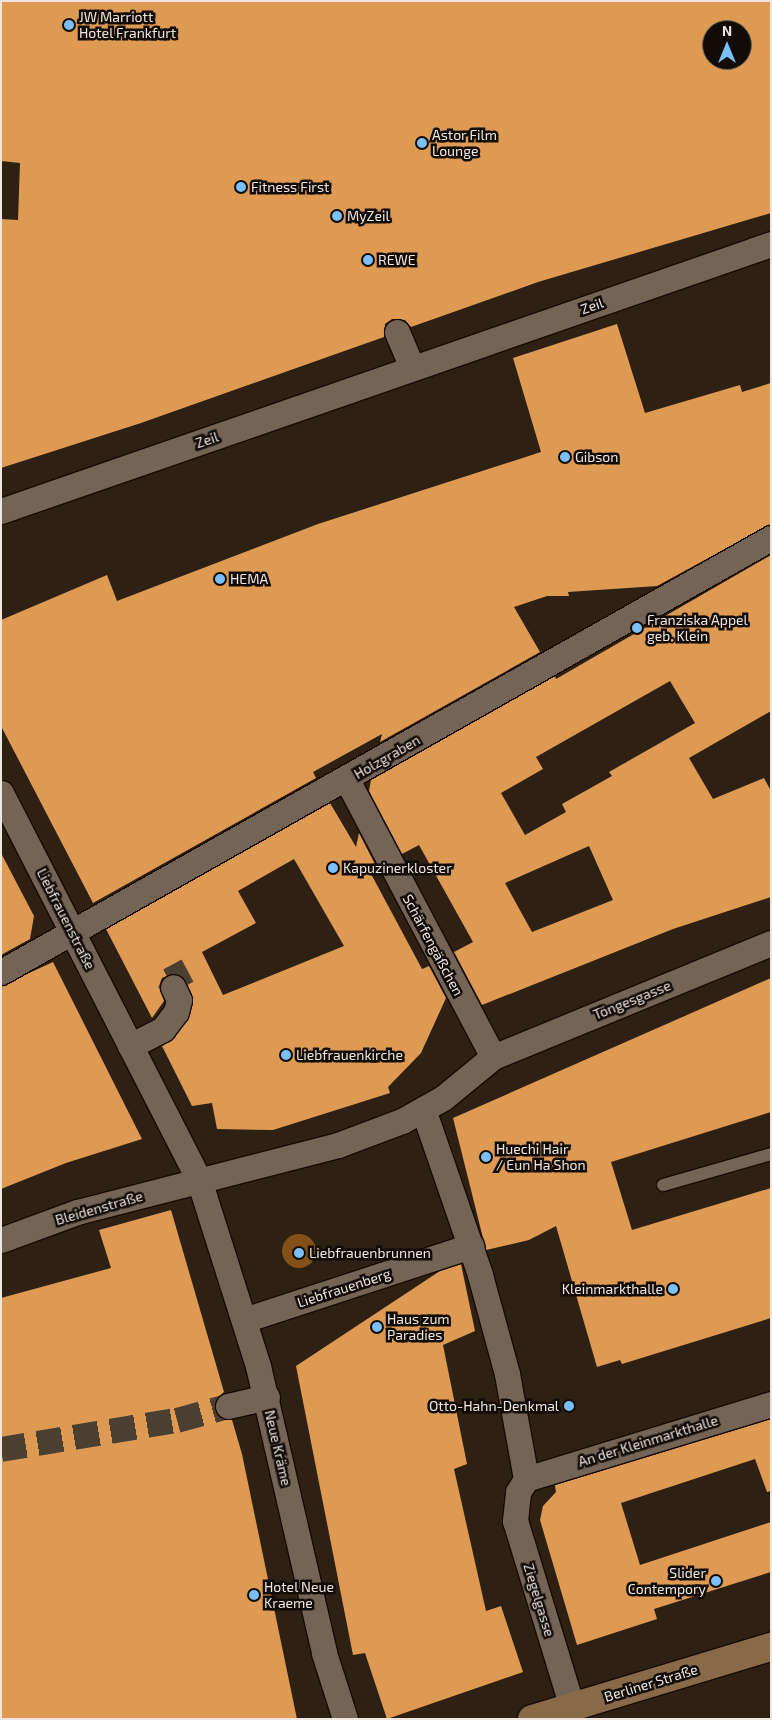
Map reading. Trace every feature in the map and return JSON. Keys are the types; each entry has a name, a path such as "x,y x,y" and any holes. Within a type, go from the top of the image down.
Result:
{"main road":[{"name":"Berliner Straße","path":"532,1719 771,1647"}],"street":[{"name":"Zeil","path":"1,511 771,244"},
{"path":"397,332 412,368"},
{"name":"Holzgraben","path":"1,972 347,780 771,538"},
{"name":"Schärfengäßchen","path":"347,780 493,1057"},
{"name":"Liebfrauenstraße","path":"1,793 199,1180"},
{"name":"Töngesgasse","path":"493,1057 771,943"},
{"path":"130,1046 162,1029 176,1012 179,1000 173,987"},
{"path":"199,1180 338,1145 402,1121 443,1098 493,1057"},
{"path":"423,1109 472,1250 507,1374 522,1485"},
{"name":"Bleidenstraße","path":"1,1240 78,1212 199,1180"},
{"name":"Neue Kräme","path":"199,1180 267,1397 324,1653 345,1719"},
{"name":"Liebfrauenberg","path":"244,1320 472,1250"},
{"path":"228,1406 267,1397"},
{"name":"An der Kleinmarkthalle","path":"522,1485 771,1404"},
{"name":"Ziegelgasse","path":"522,1485 515,1522 572,1707"}],"lane":[{"path":"663,1185 771,1154"}],"shaded area":[{"name":"Liebfrauenbrunnen","path":"299,1234 306,1235 311,1239 315,1244 315,1258 311,1263 306,1267 299,1268 292,1267 287,1263 283,1258 282,1251 283,1244 287,1239 292,1235"}],"building":[{"path":"1,1 771,1 771,213 538,282 411,327 405,320 392,319 385,324 384,337 141,423 1,468 1,219 18,220 20,163 1,161"},
{"path":"617,324 645,413 740,385 742,392 771,383 771,524 657,586 568,592 569,596 547,596 514,607 540,652 380,742 382,734 313,772 316,778 93,903 1,726 1,620 107,575 117,601 318,524 541,452 513,358"},
{"path":"771,555 771,711 689,758 713,799 764,778 771,791 771,897 673,929 482,1005 454,952 473,942 419,845 402,854 369,791 371,780 555,676 556,679","holes":["670,681 695,723 609,772 612,776 562,804 566,812 525,835 501,793 543,769 536,757","589,846 613,900 532,932 505,883"]},
{"path":"330,803 356,847 359,833 377,868 370,872 422,969 429,966 446,998 421,1053 388,1087 390,1093 273,1130 217,1129 212,1103 192,1106 162,1046 174,1038 190,1015 192,995 186,981 175,973 162,978 159,986 164,1001 152,1018 106,929","holes":["294,859 344,946 223,995 202,952 256,923 238,891"]},
{"path":"1,853 34,916 30,939 1,955"},
{"path":"53,962 142,1139 66,1163 1,1189 1,986"},
{"path":"771,978 771,1112 611,1162 632,1230 771,1188 771,1318 622,1364 620,1360 597,1367 556,1226 529,1240 486,1250 453,1118"},
{"path":"171,1210 224,1392 214,1401 214,1410 223,1420 232,1420 242,1454 297,1719 1,1719 1,1298 111,1268 99,1230"},
{"path":"461,1264 475,1331 443,1345 467,1464 454,1469 486,1611 501,1606 523,1672 387,1719 365,1653 353,1655 296,1366 440,1271"},
{"path":"771,1419 771,1491 767,1492 755,1459 621,1503 640,1565 771,1522 771,1572 654,1609 657,1619 577,1645 540,1520 543,1506 556,1492 555,1485"}],"tunnel":[{"path":"173,987 169,980 188,970"},
{"path":"1,1449 177,1420 228,1406"}],"place":[{"name":"JW Marriott Hotel Frankfurt","path":"69,25"},
{"name":"Astor Film Lounge","path":"422,143"},
{"name":"Fitness First","path":"241,187"},
{"name":"MyZeil","path":"337,216"},
{"name":"REWE","path":"368,260"},
{"name":"Gibson","path":"565,457"},
{"name":"HEMA","path":"220,579"},
{"name":"Franziska Appel geb. Klein","path":"637,628"},
{"name":"Kapuzinerkloster","path":"333,868"},
{"name":"Liebfrauenkirche","path":"286,1055"},
{"name":"Huechi Hair / Eun Ha Shon","path":"486,1157"},
{"name":"Liebfrauenbrunnen","path":"299,1253"},
{"name":"Kleinmarkthalle","path":"673,1289"},
{"name":"Haus zum Paradies","path":"377,1327"},
{"name":"Otto-Hahn-Denkmal","path":"569,1406"},
{"name":"Slider Contempory","path":"716,1581"},
{"name":"Hotel Neue Kraeme","path":"254,1595"}]}
